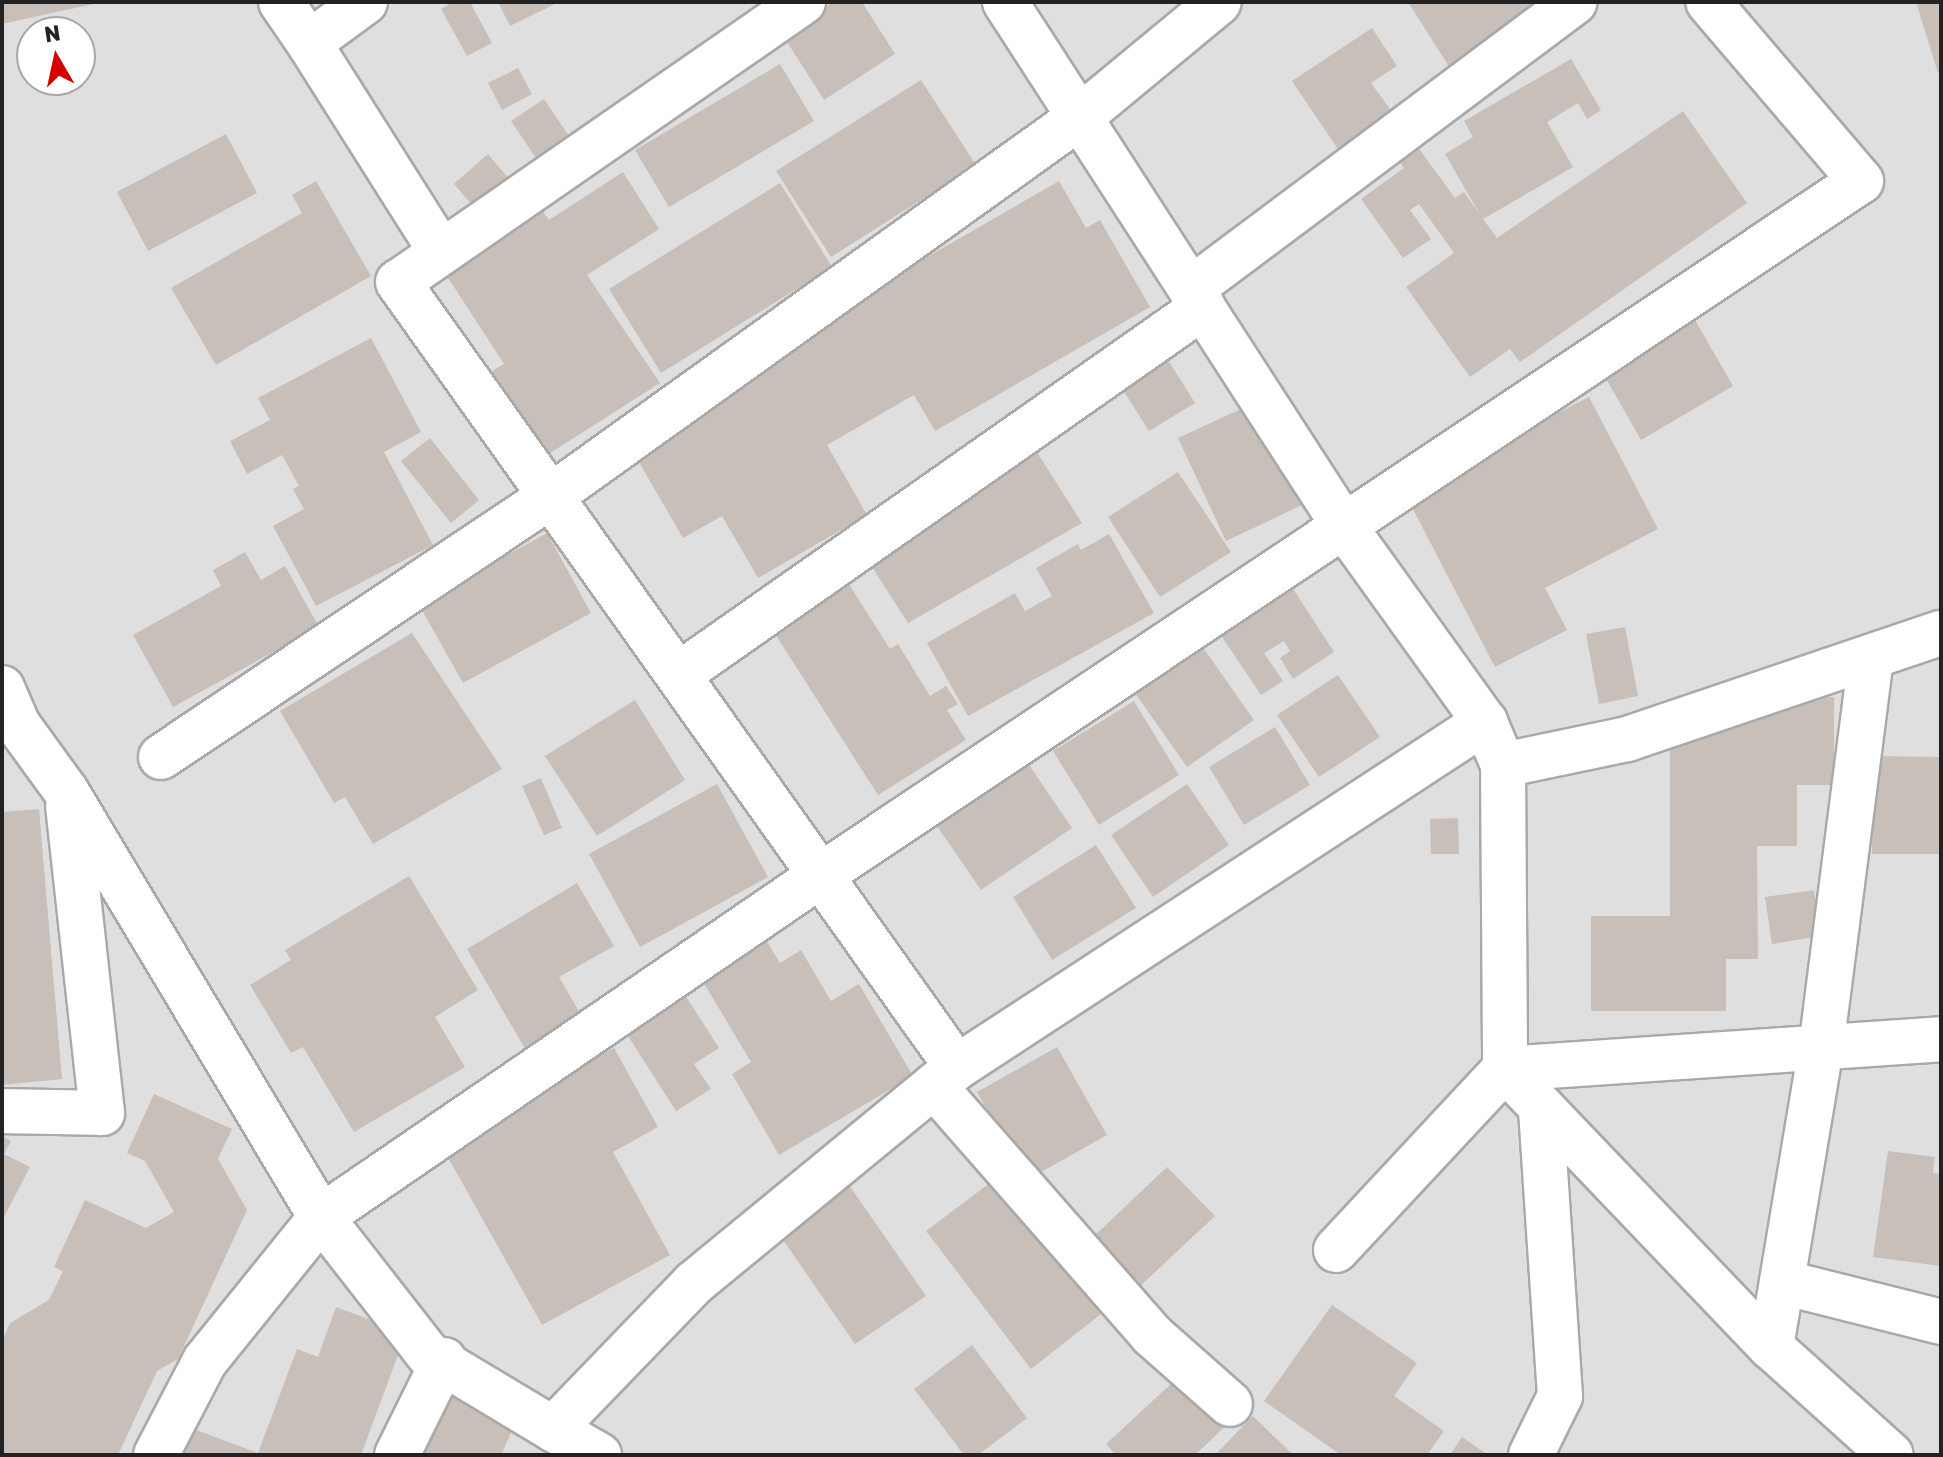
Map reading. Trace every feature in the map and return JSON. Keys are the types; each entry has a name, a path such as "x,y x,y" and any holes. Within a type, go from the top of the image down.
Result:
{"street":[{"path":"281,2 441,252"},
{"path":"309,43 365,2"},
{"path":"803,2 398,282 821,875 946,1076 1152,1335 1230,1404"},
{"path":"1005,2 1344,526 1485,722 1503,765 1505,1069 1771,1347 1891,1455"},
{"path":"161,757 551,496 1080,117 1219,2"},
{"path":"678,675 1197,298 1575,2"},
{"path":"156,1455 205,1361 321,1217 821,875 1861,181 1708,2"},
{"path":"1503,765 1627,739 1941,633"},
{"path":"1771,1347 1821,1048 1871,657"},
{"path":"7,712 66,791 321,1217 428,1354 444,1360 599,1455"},
{"path":"553,1429 694,1283 946,1076 1485,722"},
{"path":"2,1111 102,1113 66,791"},
{"path":"1336,1250 1505,1069 1941,1039"},
{"path":"1531,1455 1560,1396 1541,1108"},
{"path":"1782,1282 1941,1322"},
{"path":"397,1455 444,1360"}],"shaded area":[{"path":"2,2 1941,2 1941,1455 2,1455"}],"building":[{"path":"2,2 98,2 39,16 16,16 16,21 2,24"},
{"path":"453,2 470,2 492,43 467,56 441,9"},
{"path":"498,2 559,2 510,26"},
{"path":"833,2 862,2 895,54 824,100 782,34"},
{"path":"1408,2 1553,2 1450,68"},
{"path":"1916,2 1941,2 1941,72 1938,73"},
{"path":"1372,28 1397,66 1371,83 1455,198 1464,192 1481,216 1445,154 1473,137 1464,121 1571,59 1601,110 1587,119 1578,103 1547,122 1573,167 1483,219 1497,238 1683,111 1747,203 1520,362 1510,349 1470,377 1406,287 1454,253 1419,204 1410,210 1431,239 1403,258 1361,199 1404,168 1384,139 1348,164 1292,81"},
{"path":"780,64 814,121 669,207 635,150"},
{"path":"518,68 532,94 502,110 488,83"},
{"path":"921,80 976,165 831,257 776,171"},
{"path":"544,99 581,154 548,176 511,121"},
{"path":"226,134 257,193 148,251 117,192"},
{"path":"488,154 520,192 486,221 454,184"},
{"path":"623,172 659,229 587,275 660,383 544,457 489,373 504,364 445,273 542,210 549,220"},
{"path":"316,181 371,276 216,365 171,288 302,213 292,195"},
{"path":"1059,181 1086,228 1100,220 1150,307 935,431 914,395 827,445 867,515 758,578 722,516 683,538 622,433"},
{"path":"780,183 832,267 661,373 609,289"},
{"path":"1688,308 1733,386 1641,440 1596,361"},
{"path":"371,338 421,432 384,452 433,545 316,606 273,526 304,509 293,489 299,486 282,455 247,474 230,441 270,420 258,398"},
{"path":"1160,347 1195,403 1149,431 1114,376"},
{"path":"1589,397 1658,529 1545,588 1567,630 1495,667 1404,492"},
{"path":"1256,402 1304,504 1226,541 1178,438"},
{"path":"430,438 479,500 451,523 401,461"},
{"path":"1035,449 1082,523 908,623 865,556"},
{"path":"1178,472 1231,552 1160,597 1108,517"},
{"path":"547,533 591,613 463,683 418,603"},
{"path":"1109,534 1154,613 968,716 927,643 1015,593 1025,611 1052,596 1036,568 1078,544 1081,550"},
{"path":"245,552 261,580 285,566 319,627 173,707 133,635 221,586 213,570"},
{"path":"838,567 890,649 898,644 930,696 946,686 958,704 947,710 966,740 878,795 763,615"},
{"path":"1292,587 1334,652 1293,679 1280,658 1290,651 1284,641 1264,653 1283,681 1261,695 1220,634"},
{"path":"1625,627 1638,696 1599,704 1586,634"},
{"path":"412,633 502,769 373,844 345,797 334,803 280,711"},
{"path":"1202,646 1254,720 1187,767 1135,693"},
{"path":"1338,675 1380,737 1319,777 1277,715"},
{"path":"1834,697 1834,785 1797,785 1797,846 1757,846 1758,959 1726,959 1726,1011 1591,1011 1591,916 1670,916 1670,722 1711,698"},
{"path":"635,700 685,780 597,836 545,756"},
{"path":"1134,701 1179,775 1099,825 1053,751"},
{"path":"1275,727 1310,785 1244,825 1209,767"},
{"path":"1873,756 1941,757 1941,854 1872,854"},
{"path":"1029,765 1072,828 981,890 937,826"},
{"path":"541,778 562,828 544,835 522,786"},
{"path":"717,784 768,877 640,947 589,854"},
{"path":"1187,784 1229,845 1153,897 1111,835"},
{"path":"39,809 62,1079 2,1085 2,812"},
{"path":"1458,818 1459,854 1431,854 1430,819"},
{"path":"1096,845 1136,908 1052,960 1013,897"},
{"path":"409,876 478,990 435,1017 465,1067 354,1132 303,1047 291,1053 250,985 291,960 285,950"},
{"path":"577,883 614,946 559,977 587,1025 531,1059 467,949"},
{"path":"1814,890 1821,936 1772,944 1765,897"},
{"path":"758,927 780,963 801,950 831,1001 859,984 913,1076 779,1155 732,1074 751,1062 693,965"},
{"path":"666,965 719,1048 694,1064 711,1089 676,1111 607,1003"},
{"path":"1057,1047 1107,1135 1027,1180 977,1092"},
{"path":"614,1048 658,1127 613,1152 670,1255 542,1325 441,1145"},
{"path":"154,1094 232,1129 218,1159 247,1210 178,1359 157,1371 118,1455 2,1455 2,1341 10,1323 49,1300 63,1271 54,1267 85,1200 146,1228 174,1212 145,1161 127,1153"},
{"path":"2,1136 11,1141 4,1154 30,1167 2,1221"},
{"path":"1888,1151 1935,1157 1933,1173 1941,1174 1941,1266 1873,1257"},
{"path":"1011,1167 1115,1303 1031,1369 926,1231"},
{"path":"1167,1167 1215,1216 1138,1288 1091,1239"},
{"path":"849,1185 926,1296 855,1344 779,1234"},
{"path":"1332,1305 1417,1363 1394,1396 1444,1431 1427,1455 1341,1455 1264,1401"},
{"path":"336,1307 406,1333 361,1455 181,1455 191,1428 258,1453 297,1349 318,1357"},
{"path":"972,1345 1027,1418 978,1455 964,1455 914,1389"},
{"path":"1186,1370 1232,1420 1195,1455 1116,1455 1106,1444"},
{"path":"452,1390 518,1417 501,1455 425,1455"},
{"path":"1253,1416 1293,1455 1215,1455"},
{"path":"1462,1437 1488,1455 1450,1455"}]}
